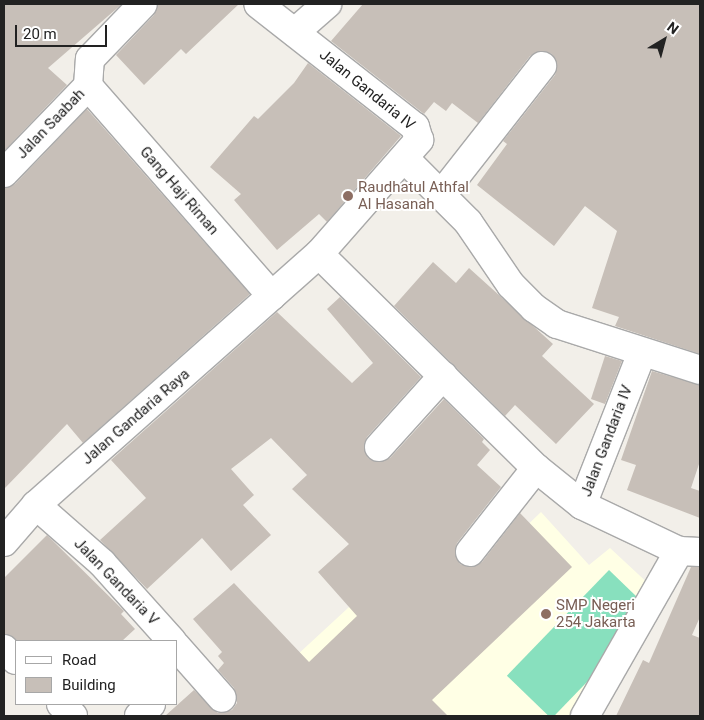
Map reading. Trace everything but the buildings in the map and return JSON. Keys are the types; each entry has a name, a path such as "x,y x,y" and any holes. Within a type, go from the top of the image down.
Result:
{"street":[{"name":"Jalan Saabah","path":"4,173 88,86 90,59 143,4"},
{"name":"Jalan Gandaria IV","path":"258,4 415,127 419,140 405,160 320,254 272,296"},
{"path":"295,32 327,4"},
{"path":"441,195 542,66"},
{"name":"Gang Haji Riman","path":"88,86 272,296"},
{"path":"405,160 468,222 510,285 534,308 557,324 700,370"},
{"path":"320,254 536,468 582,505"},
{"name":"Jalan Gandaria Raya","path":"4,542 36,505 272,296"},
{"name":"Jalan Gandaria IV","path":"648,354 582,505 690,552"},
{"path":"379,448 443,376"},
{"path":"470,552 536,468"},
{"name":"Jalan Gandaria V","path":"36,505 102,563 171,640"},
{"path":"585,716 690,552"},
{"path":"4,649 15,659"},
{"path":"181,662 222,698"},
{"path":"61,705 73,716"},
{"path":"139,716 150,705"}],"shaded area":[{"name":"SMP Negeri 254 Jakarta","path":"541,512 589,565 610,548 666,600 599,716 231,716 374,584 419,629"}],"green space":[{"path":"609,570 654,613 554,716 549,716 507,676"}],"place":[{"name":"Raudhatul Athfal Al Hasanah","path":"348,196"},
{"name":"SMP Negeri 254 Jakarta","path":"546,614"}]}
